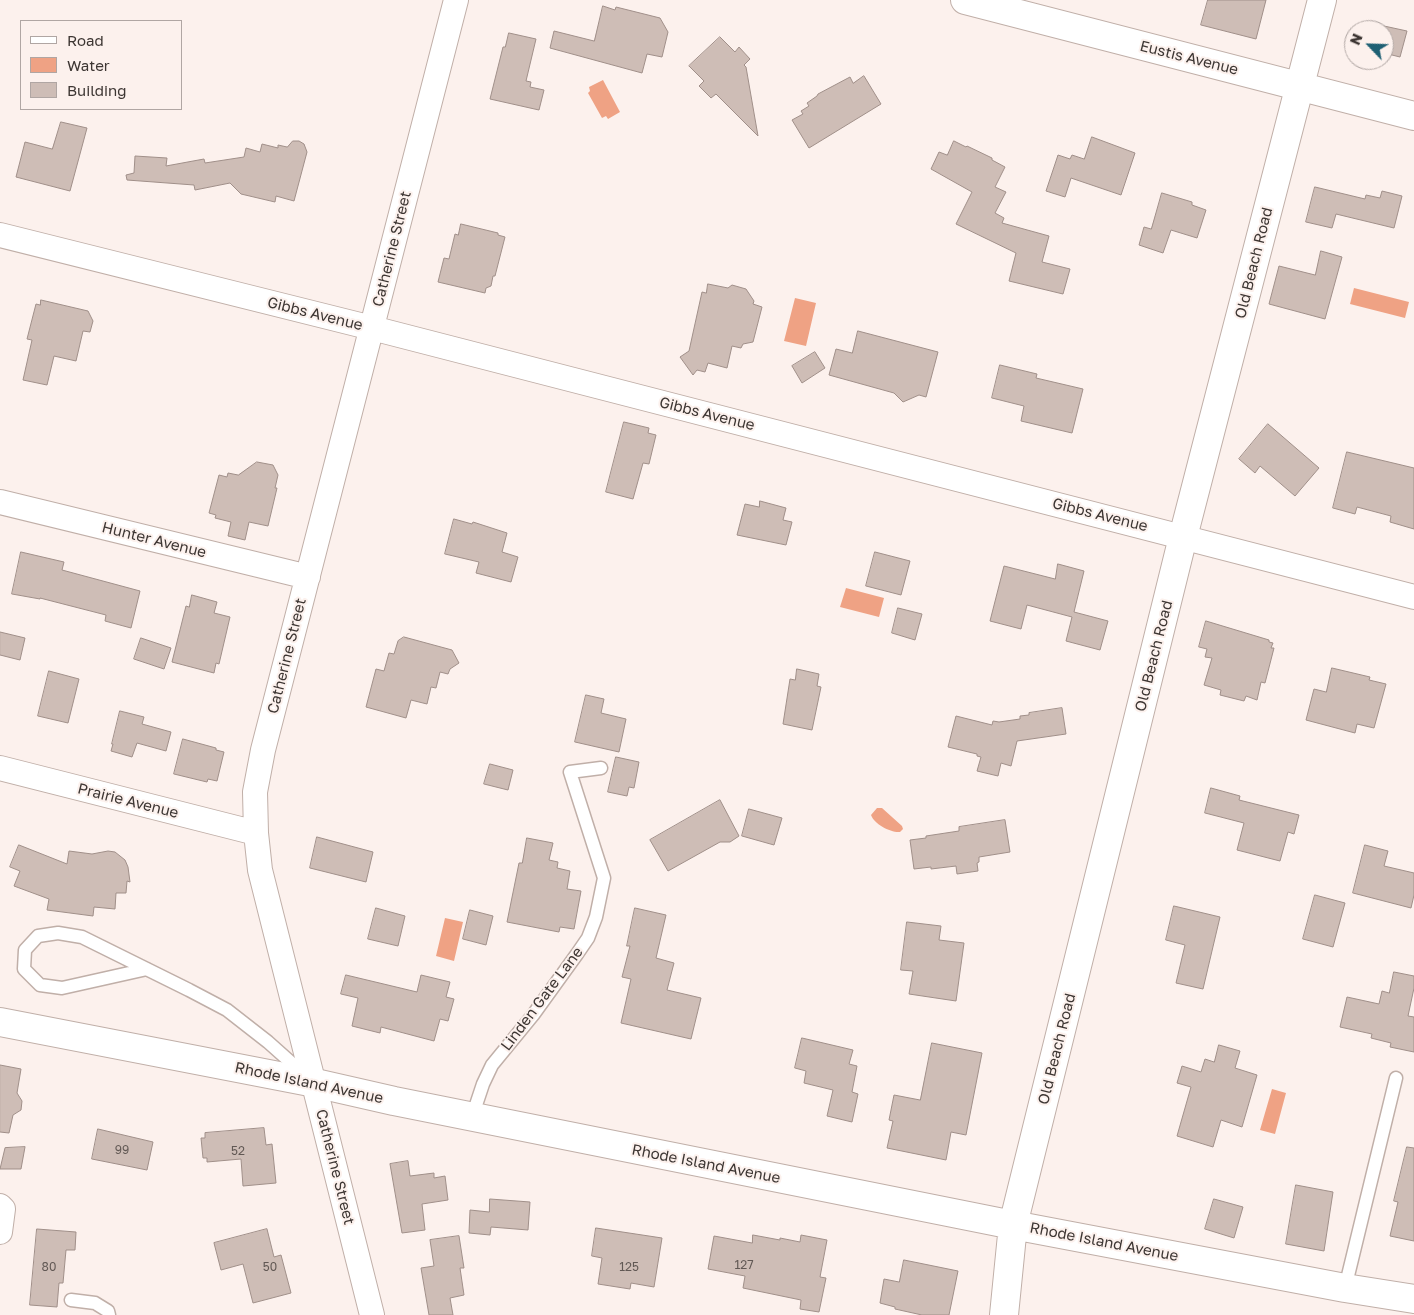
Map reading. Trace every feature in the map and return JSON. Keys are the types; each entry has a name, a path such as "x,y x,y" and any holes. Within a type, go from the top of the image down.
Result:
{"street":[{"name":"Catherine Street","path":"372,1315 260,870 256,833 255,792 263,750 456,0"},
{"name":"Eustis Avenue","path":"965,0 1414,116"},
{"name":"Old Beach Road","path":"1004,1315 1013,1225 1183,537 1322,0"},
{"name":"Gibbs Avenue","path":"0,235 372,328 1414,596"},
{"name":"Hunter Avenue","path":"0,502 308,577"},
{"name":"Prairie Avenue","path":"0,768 256,833"},
{"name":"Rhode Island Avenue","path":"0,1022 315,1083 472,1117 1013,1225 1345,1288 1414,1299"},
{"path":"0,1206 4,1209 0,1232"}],"lane":[{"name":"Linden Gate Lane","path":"472,1117 483,1084 492,1065 532,1015 588,938 596,918 604,878 574,790 570,772 601,768"},
{"path":"147,969 62,988 40,985 24,969 24,950 38,936 58,933 82,937 147,969 227,1010 268,1042 315,1083"},
{"path":"1345,1288 1396,1078"},
{"path":"71,1300 95,1302 108,1311 109,1315"}],"water":[{"path":"603,80 620,112 608,119 606,116 602,118 588,93 590,91 589,87"},
{"path":"1354,288 1409,302 1405,318 1350,304"},
{"path":"795,298 816,303 806,346 784,341"},
{"path":"846,588 884,598 879,617 840,607"},
{"path":"877,808 882,808 903,829 900,832 896,832 879,825 871,815"},
{"path":"445,918 463,922 454,961 436,956"},
{"path":"1272,1089 1286,1093 1275,1134 1260,1130"}],"building":[{"path":"1208,0 1266,0 1256,39 1201,25"},
{"path":"603,6 615,10 616,7 660,18 668,32 662,57 647,54 642,73 550,48 554,31 594,41"},
{"path":"1394,28 1407,31 1400,57 1394,56"},
{"path":"509,33 536,39 526,81 531,82 530,87 544,90 539,110 490,99 503,47 505,47"},
{"path":"720,37 735,52 739,47 750,59 744,65 746,67 758,136 716,94 711,98 699,86 704,81 689,66"},
{"path":"864,76 881,104 809,148 792,120 803,114 801,111 809,106 807,103 818,94 850,77 853,83"},
{"path":"61,122 87,128 70,191 16,177 25,142 52,149"},
{"path":"1092,137 1135,153 1121,195 1071,178 1065,197 1046,191 1058,155 1070,159 1072,155 1084,159"},
{"path":"293,141 299,141 304,144 307,152 294,201 276,196 275,202 241,194 230,183 195,190 194,185 127,180 126,175 134,173 135,156 167,158 166,166 204,159 205,163 244,157 246,148 260,152 262,144 278,148 278,145 287,147"},
{"path":"954,141 992,158 992,160 1005,167 995,187 1006,192 995,213 1004,218 1002,223 1049,236 1042,262 1070,269 1063,294 1009,281 1016,253 956,224 972,192 931,169 939,152 947,155"},
{"path":"1315,187 1365,199 1366,195 1380,198 1382,191 1402,196 1394,228 1336,214 1332,228 1306,222"},
{"path":"1162,193 1192,202 1192,205 1206,210 1197,238 1171,230 1163,253 1139,245 1144,227 1151,229"},
{"path":"461,224 498,233 498,235 505,237 495,276 493,276 491,286 486,288 485,293 438,282 444,258 449,259 455,234 458,235"},
{"path":"1321,251 1342,257 1325,319 1269,304 1279,266 1315,275"},
{"path":"708,284 728,288 732,285 746,289 754,301 753,304 762,307 753,342 743,344 741,348 732,346 727,368 708,363 705,372 697,370 693,375 680,357 689,351 702,292 706,293"},
{"path":"41,300 88,311 93,321 90,332 83,331 76,361 54,356 47,385 23,380 32,340 27,339 36,304 40,305"},
{"path":"858,331 938,352 926,397 919,395 903,402 894,393 829,375 836,349 852,353"},
{"path":"815,352 825,368 802,383 792,366"},
{"path":"1000,365 1037,374 1036,378 1083,389 1072,433 1021,421 1024,406 992,398"},
{"path":"624,422 649,428 648,433 656,435 649,464 643,463 633,499 606,492"},
{"path":"1268,424 1319,468 1295,496 1260,466 1255,473 1239,459"},
{"path":"1347,452 1414,468 1414,529 1390,522 1391,516 1357,507 1355,514 1333,508"},
{"path":"257,462 273,465 278,475 275,488 277,488 268,526 249,522 245,540 228,536 231,522 215,518 216,515 209,513 219,475 227,477 228,473 238,475"},
{"path":"760,501 786,508 783,520 792,522 786,545 737,535 745,504 759,507"},
{"path":"454,519 472,524 473,522 507,533 502,552 518,557 511,582 476,573 479,562 445,554"},
{"path":"21,552 64,562 62,570 140,591 131,628 105,621 106,615 40,598 12,594"},
{"path":"875,552 910,561 901,595 866,586"},
{"path":"1058,564 1084,571 1074,612 1108,621 1100,650 1066,641 1072,617 1027,605 1021,629 990,621 1004,566 1055,579"},
{"path":"192,595 217,602 214,613 230,617 219,664 216,663 214,673 172,662 186,606 189,607"},
{"path":"898,608 922,614 915,640 892,633"},
{"path":"1206,621 1269,640 1269,642 1273,643 1271,648 1274,648 1265,683 1261,682 1257,700 1246,696 1244,701 1220,695 1221,690 1204,685 1212,658 1205,657 1207,649 1199,647"},
{"path":"0,632 25,638 20,660 0,655"},
{"path":"404,637 452,650 459,663 450,669 448,674 440,672 436,688 431,687 427,704 411,700 406,718 366,707 376,669 384,671 389,653 394,654 398,641"},
{"path":"141,638 171,648 164,669 134,659"},
{"path":"1332,668 1370,677 1369,680 1386,684 1374,728 1357,724 1355,733 1306,720 1314,689 1326,692"},
{"path":"797,669 819,674 817,686 821,687 812,730 783,724 790,679 795,680"},
{"path":"49,671 79,679 68,723 38,716"},
{"path":"586,695 604,699 601,713 626,719 619,752 575,742"},
{"path":"1062,708 1066,734 1017,741 1011,766 1001,763 998,776 977,771 981,757 977,756 977,754 948,747 956,716 992,725 993,721 1020,719 1020,716 1029,715 1029,713"},
{"path":"120,711 144,717 142,724 171,732 166,751 137,743 132,757 111,751"},
{"path":"183,739 224,752 217,781 208,779 207,782 174,774"},
{"path":"616,757 639,762 634,788 629,787 627,796 608,792"},
{"path":"490,764 513,770 508,790 484,784"},
{"path":"1211,788 1240,796 1239,800 1299,815 1294,834 1288,832 1280,861 1237,850 1244,823 1205,813"},
{"path":"720,800 739,836 730,842 720,842 668,871 650,840"},
{"path":"749,809 782,818 774,845 742,836"},
{"path":"1005,820 1010,852 979,857 979,862 977,863 978,871 957,874 956,866 914,869 910,840 959,831 959,827"},
{"path":"317,837 373,852 366,882 310,868"},
{"path":"527,838 553,843 549,860 558,862 557,868 570,871 567,889 581,891 574,929 560,927 559,932 507,922 519,863 522,863"},
{"path":"19,845 67,864 69,851 92,854 108,851 115,852 125,860 128,867 130,882 127,881 126,893 116,893 115,909 94,907 93,916 47,910 49,899 14,886 20,871 10,867"},
{"path":"1365,845 1388,851 1384,866 1414,873 1414,895 1411,908 1353,893"},
{"path":"1315,895 1345,903 1333,947 1303,939"},
{"path":"1174,906 1220,917 1203,989 1176,983 1185,945 1166,940"},
{"path":"376,908 405,916 398,946 368,939"},
{"path":"635,908 666,915 656,958 674,963 667,990 701,998 691,1039 621,1023 631,979 622,977 630,946 627,946"},
{"path":"470,910 493,916 486,945 463,939"},
{"path":"907,922 941,926 939,940 964,943 956,1001 909,994 913,971 901,970"},
{"path":"1394,972 1414,976 1414,988 1408,1016 1414,1017 1414,1052 1390,1047 1391,1043 1371,1038 1372,1034 1340,1027 1347,997 1379,1004 1382,991 1389,993"},
{"path":"346,975 417,992 421,975 450,982 446,997 454,999 448,1021 440,1019 434,1041 381,1027 380,1033 352,1026 358,998 341,994"},
{"path":"802,1038 853,1050 849,1064 857,1066 852,1092 858,1094 852,1122 827,1116 833,1090 804,1083 806,1071 795,1068"},
{"path":"932,1043 982,1053 966,1135 951,1132 946,1160 887,1148 893,1121 889,1120 894,1095 920,1100"},
{"path":"1219,1045 1240,1051 1235,1068 1257,1075 1242,1127 1221,1120 1213,1147 1177,1136 1191,1087 1177,1083 1182,1066 1201,1072 1205,1059 1214,1062"},
{"path":"0,1065 21,1069 17,1093 22,1101 21,1110 13,1115 9,1133 0,1132"},
{"path":"264,1128 266,1145 272,1144 276,1183 243,1186 241,1159 207,1162 207,1158 203,1158 201,1138 205,1138 205,1133"},
{"path":"98,1129 153,1142 147,1170 92,1159"},
{"path":"25,1147 21,1169 0,1169 5,1148"},
{"path":"1407,1147 1414,1148 1414,1241 1390,1236 1398,1202 1394,1201"},
{"path":"408,1161 410,1176 434,1173 434,1178 445,1176 448,1200 422,1204 425,1230 402,1233 390,1164"},
{"path":"1296,1185 1333,1192 1324,1251 1286,1244"},
{"path":"490,1199 530,1202 528,1230 491,1227 490,1235 469,1233 470,1210 489,1212"},
{"path":"1214,1199 1243,1207 1234,1238 1205,1229"},
{"path":"596,1228 662,1238 654,1287 631,1283 630,1289 598,1284 602,1258 592,1256"},
{"path":"37,1229 76,1232 75,1250 66,1250 63,1283 59,1283 57,1307 30,1305"},
{"path":"267,1229 274,1257 281,1255 291,1293 253,1303 243,1264 221,1270 214,1243"},
{"path":"753,1235 800,1242 801,1235 827,1240 820,1277 826,1278 819,1312 800,1309 801,1300 743,1288 745,1276 708,1269 714,1236 752,1243"},
{"path":"459,1236 464,1268 460,1268 464,1295 450,1298 453,1315 429,1315 421,1268 434,1266 430,1240"},
{"path":"904,1260 958,1271 949,1315 922,1315 895,1309 895,1307 880,1303 884,1279 899,1282"}]}
